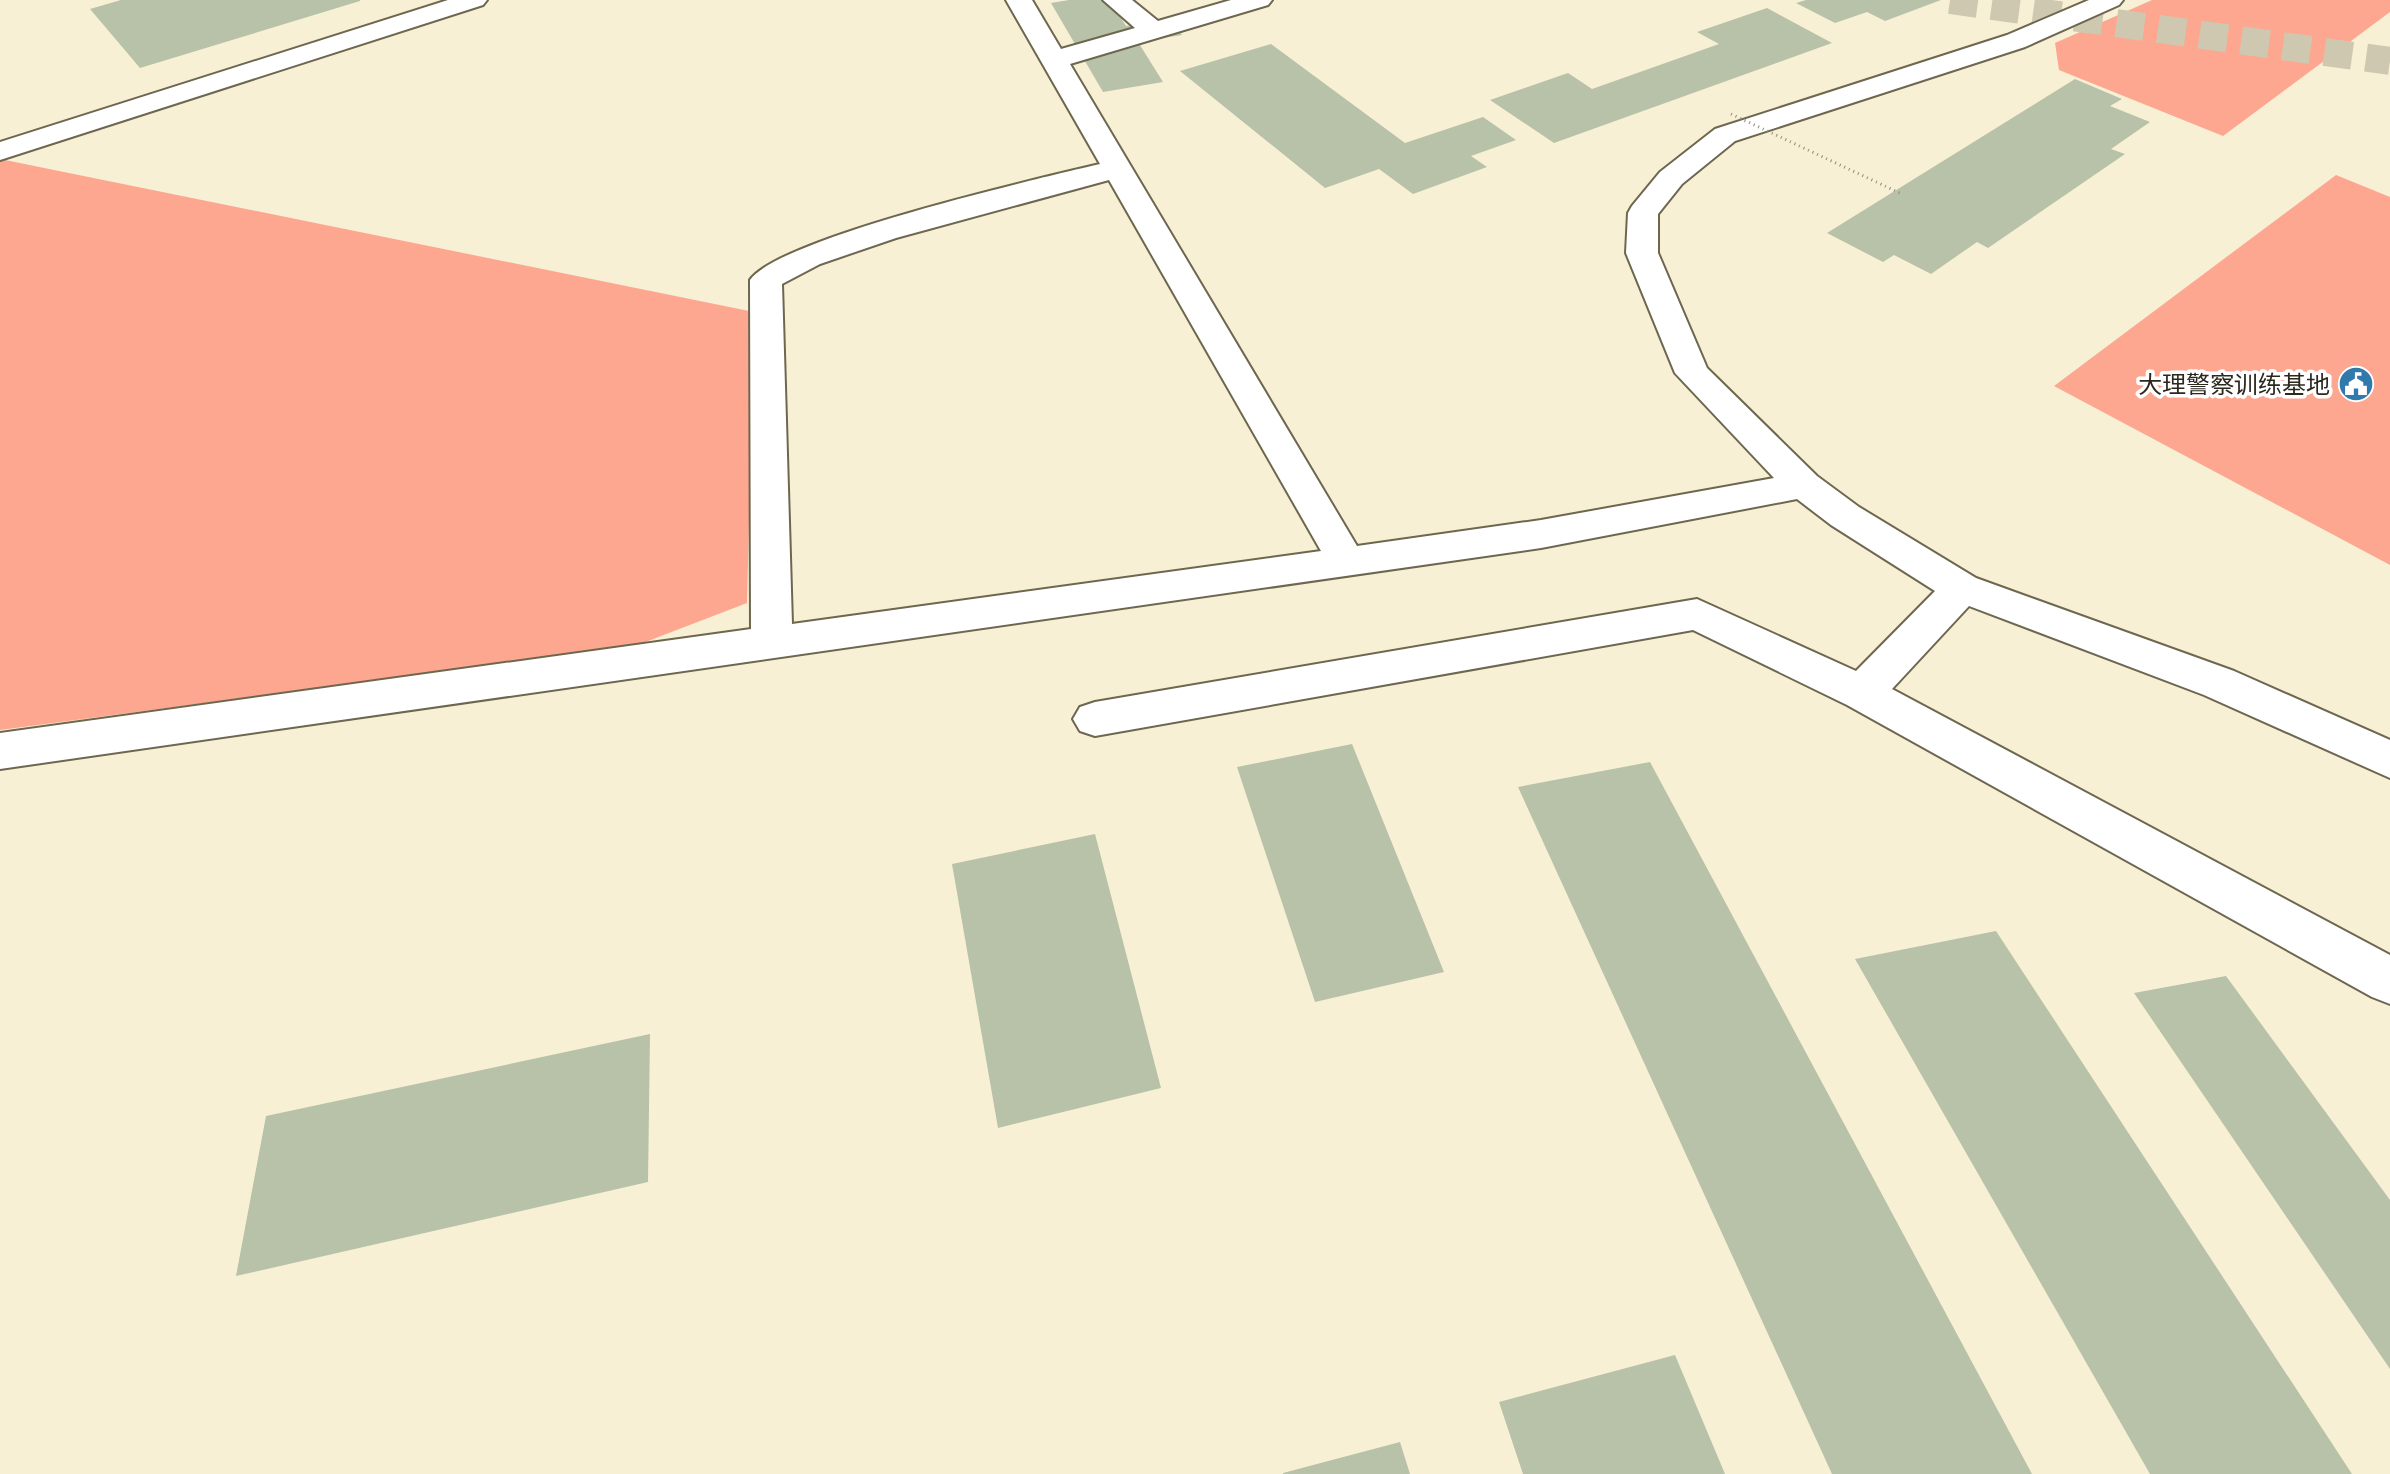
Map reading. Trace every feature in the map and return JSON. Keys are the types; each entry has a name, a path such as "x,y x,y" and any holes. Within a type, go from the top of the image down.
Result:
{"street":[{"path":"0,151 474,0"},
{"path":"1019,0 1347,562"},
{"path":"1116,0 1154,31"},
{"path":"2110,0 2016,41 1725,135 1671,178 1643,213 1642,253 1692,373 1804,485 1845,516 1962,588 2219,683 2390,760"},
{"path":"1054,60 1252,1"},
{"path":"772,643 766,280 793,263 918,221 1005,195 1118,169"},
{"path":"0,751 1541,534 1804,485"},
{"path":"1862,693 1962,588"},
{"path":"1095,719 1697,614 1862,693 2390,981"}],"path":[{"path":"1731,114 1902,194"}],"shaded area":[{"path":"2152,0 2390,0 2390,12 2223,136 2059,70 2055,43"},
{"path":"0,159 754,312 747,603 635,646 0,730"},
{"path":"2336,175 2390,197 2390,565 2054,386"}],"building":[{"path":"121,0 360,1 140,68 90,9"},
{"path":"1109,0 1126,26 1171,19 1182,35 1138,42 1163,82 1103,92 1051,3"},
{"path":"1806,0 1941,0 1885,21 1867,12 1835,23 1796,3"},
{"path":"1767,8 1832,43 1554,143 1490,100 1568,73 1592,89 1719,44 1697,32"},
{"path":"1271,44 1405,143 1483,117 1516,140 1471,156 1487,167 1413,194 1379,169 1325,188 1180,71"},
{"path":"2075,79 2122,99 2110,106 2150,122 2111,149 2125,154 1988,248 1977,242 1931,274 1894,255 1883,262 1827,233"},
{"path":"1352,744 1444,972 1315,1002 1237,767"},
{"path":"1650,762 2032,1474 1832,1474 1518,787"},
{"path":"1095,834 1161,1088 998,1128 952,864"},
{"path":"1996,931 2352,1474 2150,1474 1855,959"},
{"path":"2226,976 2390,1200 2390,1369 2134,993"},
{"path":"650,1034 648,1182 236,1276 266,1116"},
{"path":"1675,1355 1725,1474 1523,1474 1499,1402"},
{"path":"1400,1442 1410,1474 1283,1474 1283,1473"}],"tunnel":[{"path":"1950,0 2390,61"}],"place":[{"name":"大理警察训练基地","path":"2356,384"}]}
